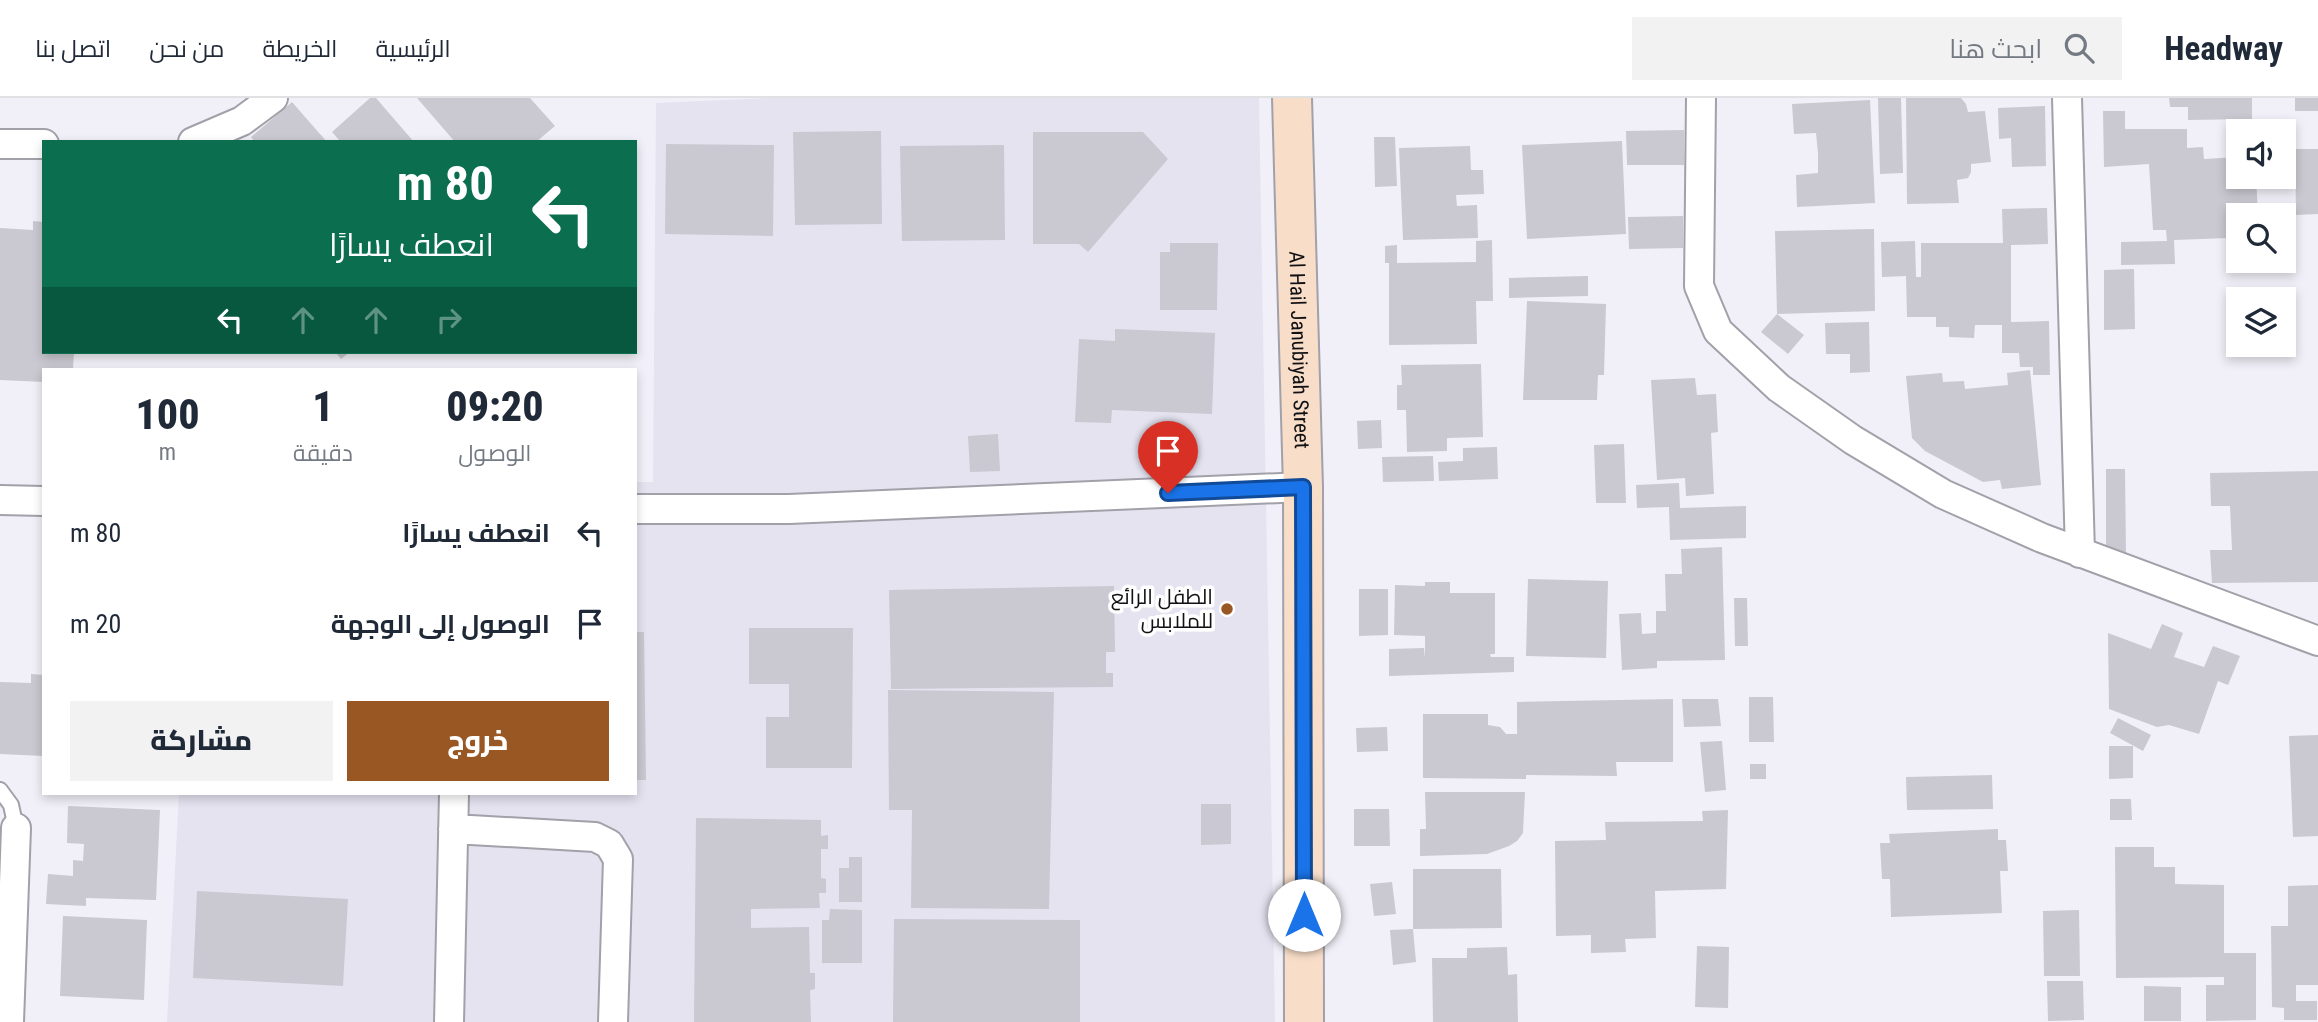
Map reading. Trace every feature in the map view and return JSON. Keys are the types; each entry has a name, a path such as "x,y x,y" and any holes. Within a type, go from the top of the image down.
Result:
{"street":[{"path":"198,140 242,121 273,98"},
{"name":"Al Hail Janubiyah Street","path":"1292,98 1303,487 1304,1022"},
{"path":"1701,98 1699,286 1718,331 1779,388 1853,440 1943,494 2080,553 2318,641"},
{"path":"2067,98 2080,553"},
{"path":"0,144 42,144"},
{"path":"637,509 789,509 1303,487"},
{"path":"0,500 42,501"},
{"path":"449,1022 454,795"},
{"path":"9,1022 16,828"},
{"path":"453,829 595,837 609,844 618,859 612,1022"}],"lane":[{"path":"0,790 11,805 16,828"}],"shaded area":[{"path":"768,98 1259,98 1275,1022 167,1022 179,795 637,795 637,482 653,482 656,103"}],"building":[{"path":"370,98 376,98 412,140 339,140 332,132"},
{"path":"417,98 530,98 555,126 538,140 453,140"},
{"path":"1878,98 1901,98 1903,173 1880,174"},
{"path":"1906,98 1961,98 1968,112 1985,111 1991,162 1971,164 1968,178 1957,180 1959,203 1907,204"},
{"path":"2169,98 2252,98 2252,119 2188,120 2188,107 2170,107"},
{"path":"2295,98 2318,98 2318,111 2295,111"},
{"path":"1870,100 1875,203 1797,207 1796,175 1818,173 1818,153 1816,133 1794,134 1792,104"},
{"path":"292,102 325,140 253,140 251,137"},
{"path":"2045,106 2046,166 2012,167 2011,138 1999,139 1998,108"},
{"path":"2103,111 2125,111 2125,129 2187,129 2187,148 2203,147 2204,159 2226,158 2226,189 2257,189 2257,203 2226,203 2226,238 2174,240 2175,264 2121,265 2121,242 2167,241 2166,230 2153,230 2149,164 2104,167"},
{"path":"1684,130 1684,165 1627,165 1626,131"},
{"path":"881,131 882,224 795,225 793,132"},
{"path":"1033,132 1143,132 1168,159 1088,252 1079,244 1033,244"},
{"path":"1374,137 1395,137 1397,186 1375,187"},
{"path":"1622,141 1626,234 1527,239 1522,145"},
{"path":"666,144 774,145 773,236 665,234"},
{"path":"1004,145 1005,240 902,241 900,146"},
{"path":"1470,146 1471,170 1483,170 1484,194 1456,195 1457,206 1477,205 1478,238 1403,240 1399,148"},
{"path":"2296,149 2318,149 2318,214 2296,215"},
{"path":"2047,208 2048,244 2011,245 2011,322 2049,321 2050,375 2033,375 2033,367 2020,367 2019,353 2002,353 2002,325 1975,325 1974,338 1949,337 1949,327 1936,327 1936,317 1907,317 1906,276 1882,277 1881,242 1915,241 1916,277 1921,277 1921,243 2003,243 2002,209"},
{"path":"1683,216 1683,248 1629,249 1628,217"},
{"path":"33,221 42,222 42,354 74,354 73,368 42,368 42,382 0,380 0,228 33,230"},
{"path":"1874,229 1875,311 1777,314 1775,231"},
{"path":"1492,240 1493,301 1476,301 1477,344 1389,345 1389,263 1385,263 1385,246 1397,245 1397,263 1476,262 1476,241"},
{"path":"1170,243 1218,243 1217,310 1160,310 1160,252 1170,252"},
{"path":"2134,269 2135,329 2104,330 2104,270"},
{"path":"1588,276 1588,296 1509,298 1509,278"},
{"path":"1527,301 1606,304 1604,375 1598,375 1597,400 1523,400"},
{"path":"1777,314 1804,335 1788,354 1761,332"},
{"path":"1869,322 1870,372 1850,373 1850,354 1826,354 1825,323"},
{"path":"1115,329 1215,333 1212,414 1112,410 1111,423 1075,422 1079,339 1115,341"},
{"path":"1481,364 1483,437 1447,438 1447,451 1407,452 1406,410 1397,410 1397,385 1402,385 1401,365"},
{"path":"2030,370 2041,485 2002,489 2000,480 1983,482 1925,451 1912,438 1906,376 1942,373 1943,382 1964,381 1965,389 2008,385 2007,373"},
{"path":"1695,378 1697,395 1716,394 1718,432 1711,433 1714,494 1686,496 1685,478 1657,480 1651,380"},
{"path":"1381,420 1382,448 1358,449 1357,421"},
{"path":"998,434 1000,471 970,472 968,436"},
{"path":"1624,444 1626,503 1596,503 1594,445"},
{"path":"1497,447 1498,479 1439,481 1438,462 1463,461 1463,448"},
{"path":"1433,456 1434,481 1383,482 1382,457"},
{"path":"2106,469 2125,469 2126,555 2106,547"},
{"path":"2318,471 2318,582 2212,583 2210,550 2232,550 2230,506 2211,506 2210,473"},
{"path":"1679,483 1680,508 1746,506 1746,538 1670,540 1669,507 1637,508 1636,485"},
{"path":"1722,547 1725,660 1657,661 1657,668 1622,670 1619,614 1641,613 1642,634 1656,633 1656,611 1666,611 1665,574 1682,574 1681,549"},
{"path":"1528,579 1608,581 1606,658 1526,656"},
{"path":"1425,582 1450,582 1450,593 1495,593 1495,654 1490,654 1491,657 1514,657 1514,672 1389,676 1389,649 1424,648 1425,658 1425,636 1394,635 1395,585 1425,586"},
{"path":"1114,586 1115,652 1106,652 1106,673 1113,673 1113,687 891,689 889,590"},
{"path":"1359,589 1388,589 1388,635 1359,636"},
{"path":"1734,598 1747,598 1748,646 1735,646"},
{"path":"2162,624 2183,633 2174,657 2204,667 2213,646 2240,656 2228,685 2218,681 2199,734 2169,725 2157,727 2109,709 2108,633 2151,649"},
{"path":"749,628 853,628 852,768 766,768 766,717 789,717 789,684 749,684"},
{"path":"637,632 644,632 646,780 637,780"},
{"path":"31,674 42,675 42,756 0,754 0,682 31,683"},
{"path":"888,690 1054,692 1049,909 911,908 912,810 889,810"},
{"path":"1749,697 1773,697 1774,742 1749,742"},
{"path":"1673,699 1673,762 1616,762 1617,776 1423,778 1423,714 1488,714 1488,725 1500,727 1506,734 1517,734 1517,702"},
{"path":"1682,699 1718,699 1721,726 1684,727"},
{"path":"2118,718 2151,735 2143,751 2110,733"},
{"path":"1387,727 1388,751 1357,752 1356,728"},
{"path":"2318,735 2318,836 2293,837 2289,736"},
{"path":"1722,741 1726,790 1705,792 1700,742"},
{"path":"2109,746 2133,746 2133,778 2109,779"},
{"path":"1750,764 1766,764 1766,779 1750,779"},
{"path":"1992,775 1993,809 1907,810 1906,777"},
{"path":"1425,792 1525,792 1523,833 1509,846 1487,854 1420,856 1420,829 1426,829"},
{"path":"2110,799 2131,799 2132,820 2110,820"},
{"path":"1201,804 1231,804 1231,844 1201,845"},
{"path":"68,806 160,810 156,900 86,898 86,906 46,904 48,874 73,876 73,860 83,861 84,844 67,843"},
{"path":"1354,809 1389,809 1390,846 1354,846"},
{"path":"1728,810 1726,889 1655,891 1656,938 1625,939 1626,952 1591,953 1591,935 1556,936 1555,841 1606,840 1605,822 1703,821 1702,811"},
{"path":"696,818 821,820 821,836 828,835 828,849 821,849 821,878 826,879 826,893 819,893 820,908 751,909 751,928 809,927 810,973 815,973 815,989 810,990 811,1022 694,1022"},
{"path":"1998,829 1998,840 2006,840 2008,871 2000,871 2002,913 1891,917 1890,879 1882,879 1880,843 1890,843 1889,834"},
{"path":"2115,847 2154,847 2154,867 2175,867 2175,884 2224,885 2224,953 2256,953 2256,1020 2206,1021 2206,985 2224,985 2224,977 2116,978"},
{"path":"849,857 862,857 862,902 839,902 839,868 849,868"},
{"path":"1413,869 1501,869 1502,928 1413,929"},
{"path":"1392,882 1396,914 1374,916 1370,884"},
{"path":"2318,885 2318,985 2296,985 2296,1001 2317,1001 2317,1020 2284,1020 2284,1008 2272,1007 2271,926 2288,926 2288,886"},
{"path":"197,891 348,899 343,986 193,978"},
{"path":"830,909 862,910 862,963 822,963 822,920 829,920"},
{"path":"2079,910 2080,976 2044,976 2043,911"},
{"path":"63,916 147,920 144,1000 60,996"},
{"path":"894,919 1080,920 1080,1022 893,1022"},
{"path":"1413,929 1416,962 1393,965 1390,930"},
{"path":"1697,946 1729,947 1728,1008 1695,1007"},
{"path":"1507,947 1508,975 1517,974 1518,1022 1433,1022 1432,958 1467,958 1467,948"},
{"path":"2047,981 2083,981 2084,1020 2048,1021"},
{"path":"2144,986 2181,987 2181,1021 2144,1021"}],"place":[{"name":"الطفل الرائع للملابس","path":"1227,609"}],"route":[{"path":"1168,493 1303,487 1304,915"}]}
